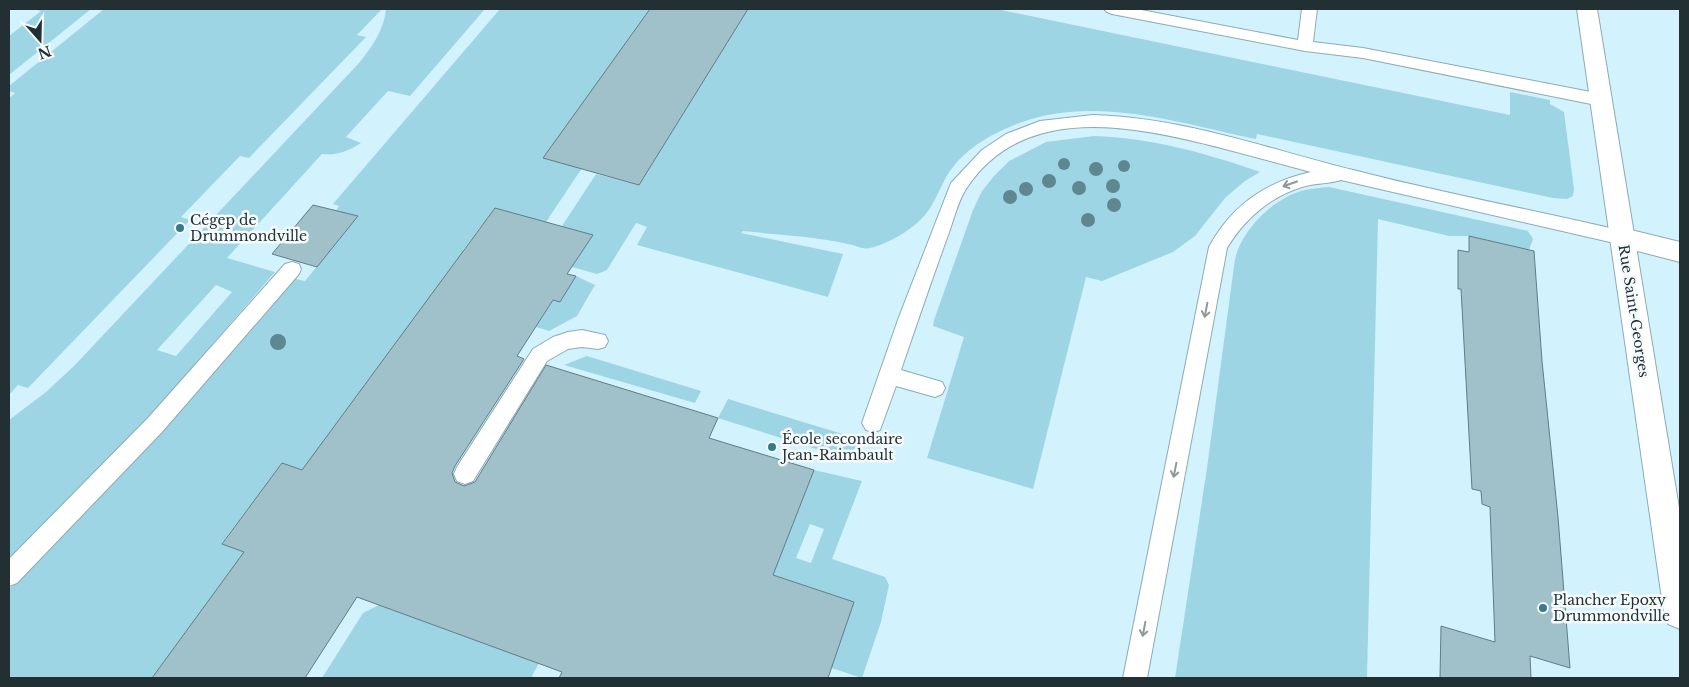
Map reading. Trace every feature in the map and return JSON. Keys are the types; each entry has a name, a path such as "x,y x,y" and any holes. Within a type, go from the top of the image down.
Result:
{"street":[{"name":"Rue Saint-Georges","path":"1587,9 1680,613"},
{"path":"1623,238 1680,252"}],"lane":[{"path":"1112,9 1305,46 1363,53 1601,100"},
{"path":"1305,46 1310,9"},
{"path":"873,423 957,188 968,173 997,146 1017,135 1054,124 1095,120 1135,122 1255,150 1355,177 1623,238"},
{"path":"1135,678 1218,247 1224,235 1251,206 1281,187 1321,176 1355,177"},
{"path":"9,575 154,425 292,269"},
{"path":"465,474 540,355 548,348 571,338 588,338 598,341"},
{"path":"889,376 935,388"}],"shaded area":[{"path":"32,9 91,9 9,75 9,36 41,11"},
{"path":"104,9 382,9 357,35 366,37 249,158 240,156 181,217 190,220 28,388 18,385 9,395 9,98 15,93 9,91 9,86"},
{"path":"386,9 485,9 410,96 388,91 346,137 361,143 342,152 322,154 227,258 275,272 124,446 9,558 9,420 46,392 75,365 359,63 377,38","holes":["216,285 232,292 176,356 157,350"]},
{"path":"500,9 650,9 544,158 582,168 546,222 495,208 463,250 474,253 302,470 282,463 222,543 244,552 152,678 9,678 9,589 128,465 292,278 305,281 358,216 336,211 339,206 333,204"},
{"path":"748,9 996,9 1510,115 1510,92 1550,100 1550,104 1564,112 1574,189 1573,196 1567,199 1553,198 1257,134 1256,139 1162,118 1098,111 1066,112 1035,118 1005,129 976,145 950,171 933,203 922,218 906,232 888,242 865,248 809,237 743,231 741,233 843,254 828,297 637,245 647,227 636,223 607,270 597,274 572,267 592,235 562,226 596,174 639,185"},
{"path":"1094,136 1158,143 1260,172 1245,181 1225,198 1195,236 1173,252 1102,281 1086,277 1033,489 927,458 964,337 933,326 934,320 973,210 982,191 1009,161 1046,142"},
{"path":"1329,187 1528,231 1533,239 1529,250 1469,236 1449,236 1378,219 1367,678 1175,678 1237,252 1250,228 1275,204 1295,193 1308,189"},
{"path":"576,276 595,285 577,316 549,331 536,327 553,300 560,302"},
{"path":"587,356 701,391 695,403 564,365"},
{"path":"728,399 849,436 858,440 856,448 847,453 832,454 718,418"},
{"path":"814,470 862,481 832,559 885,577 889,585 881,622 862,678 831,668 854,602 773,575","holes":["810,524 824,529 811,563 796,558"]},
{"path":"379,605 539,663 532,676 536,678 322,678 363,613"}],"building":[{"path":"650,9 748,9 639,185 543,158"},
{"path":"313,205 358,216 317,267 272,254"},
{"path":"495,208 593,235 567,274 576,276 560,302 553,300 517,356 524,359 455,466 452,473 455,482 464,486 475,482 546,365 718,418 709,438 814,470 773,575 854,602 828,678 559,678 562,672 357,597 305,678 152,678 244,552 222,544 282,463 302,470"},
{"path":"1469,236 1534,251 1570,668 1530,656 1531,678 1440,678 1441,626 1495,642 1490,507 1482,504 1481,491 1472,489 1461,289 1458,289 1458,250 1469,252"}],"place":[{"name":"Cégep de Drummondville","path":"180,228"},
{"name":"École secondaire Jean-Raimbault","path":"772,447"},
{"name":"Plancher Epoxy Drummondville","path":"1543,608"}]}
